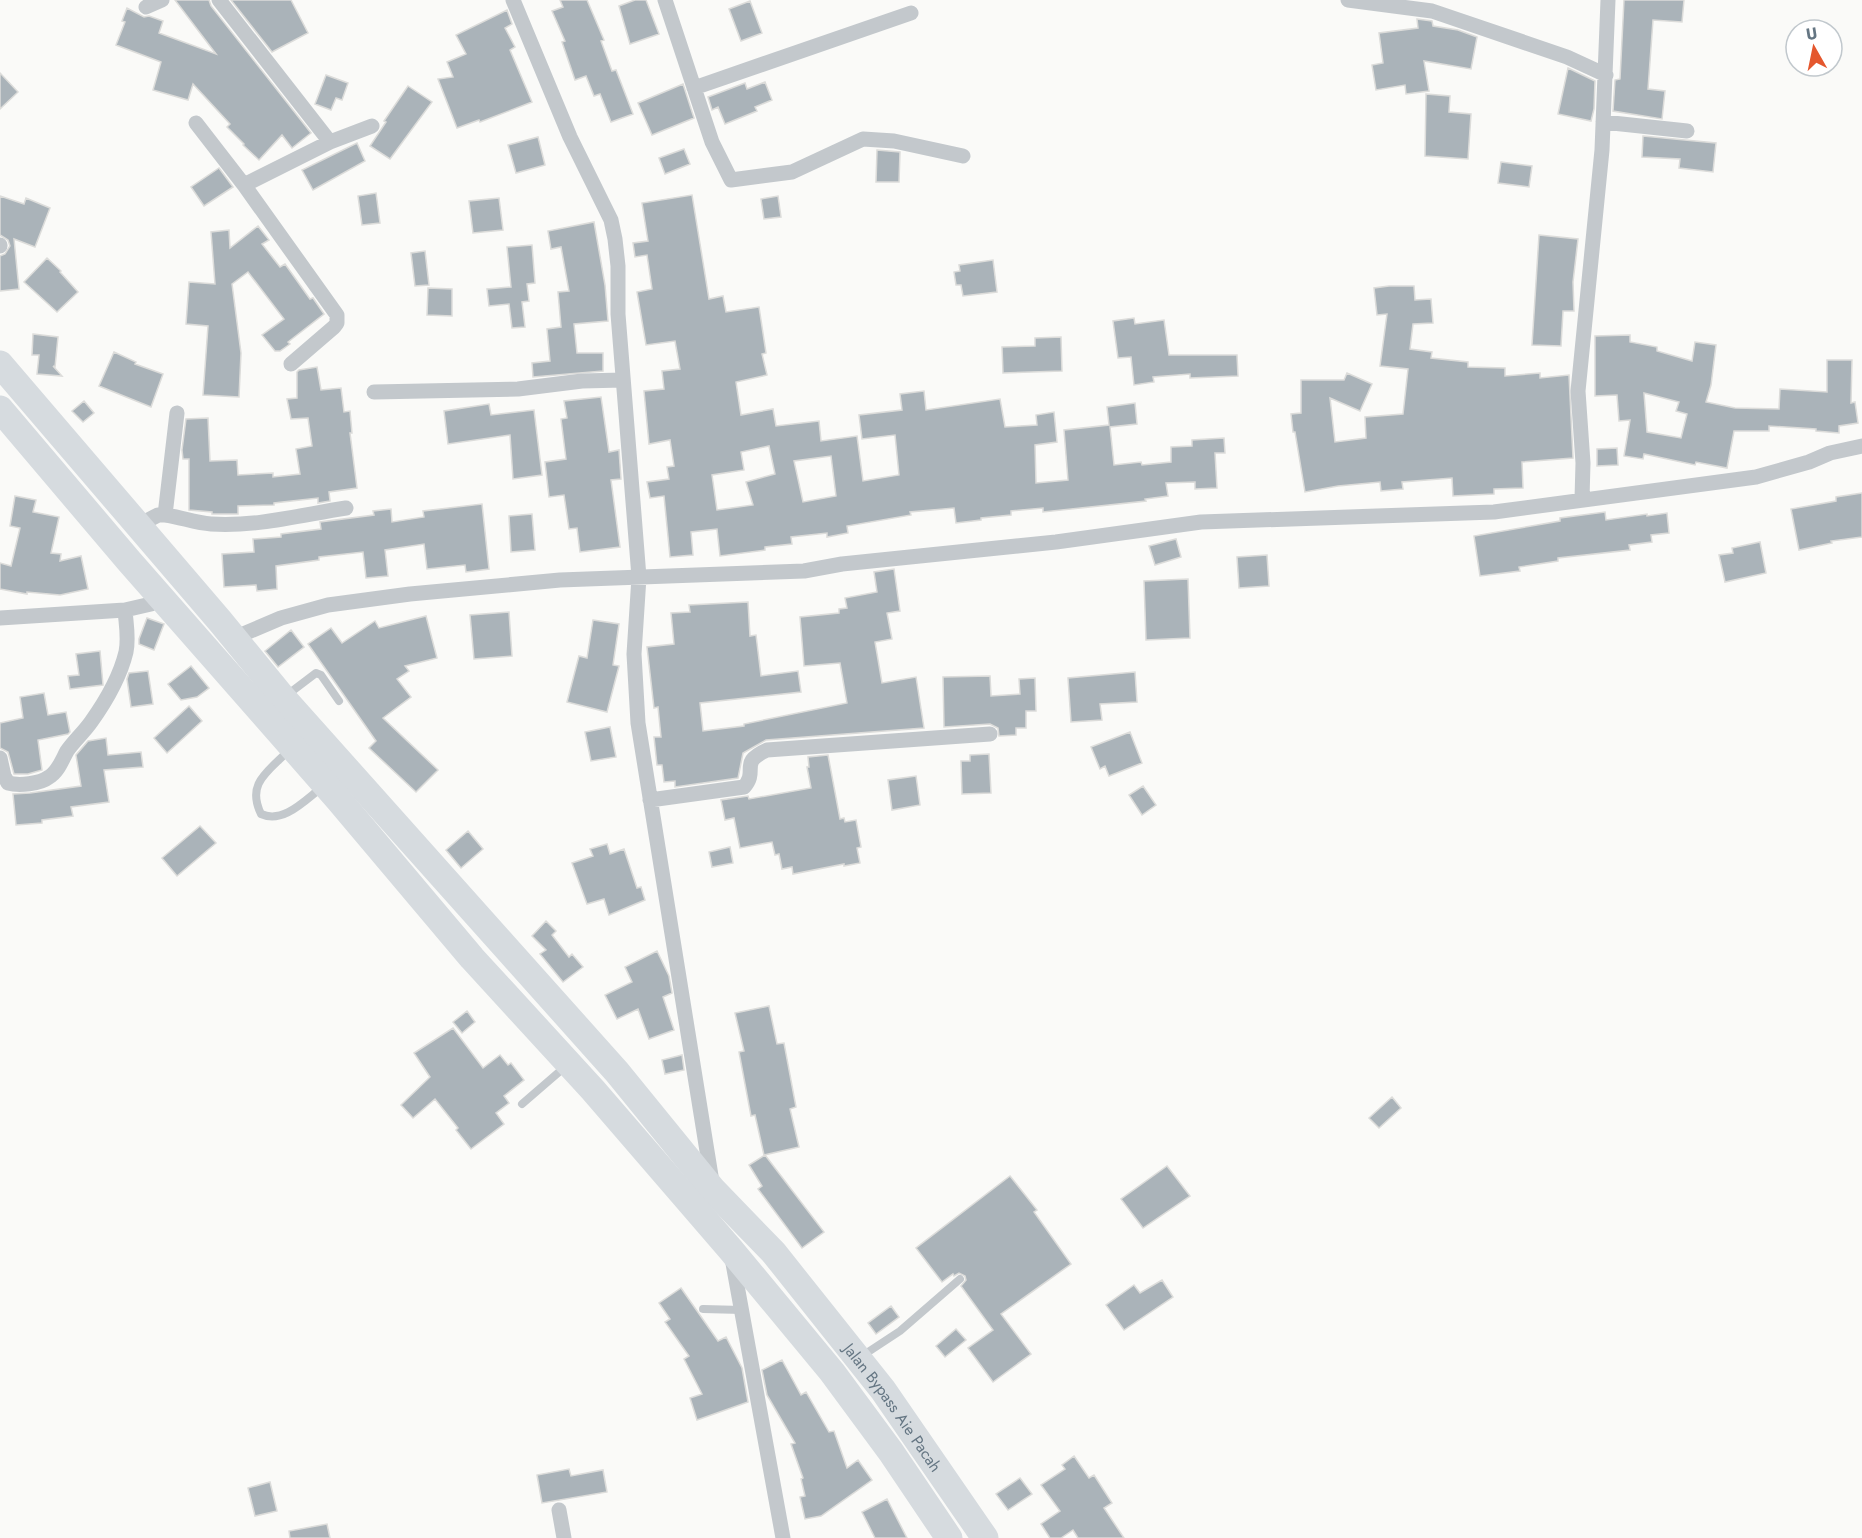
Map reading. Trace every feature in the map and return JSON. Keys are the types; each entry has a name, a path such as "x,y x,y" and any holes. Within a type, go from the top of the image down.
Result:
{"highway":[{"name":"Jalan Bypass Aie Pacah","path":"0,364 283,698 617,1072 713,1190 774,1253 910,1427 985,1538"},
{"name":"Jalan Bypass Aie Pacah","path":"0,409 472,958 569,1064 730,1250 832,1372 949,1538"}],"street":[{"path":"146,7 162,0"},
{"path":"219,0 330,142"},
{"path":"514,0 570,137 611,220 618,266 618,314 639,577 634,654 635,692 650,800 713,1190 730,1250 783,1538"},
{"path":"664,0 712,142 731,180 792,172 863,139 894,141 963,156"},
{"path":"1347,0 1432,11 1567,57 1606,75"},
{"path":"1582,499 1583,463 1578,391 1599,184 1608,0"},
{"path":"694,88 911,13"},
{"path":"1603,122 1686,131"},
{"path":"196,123 244,185 337,315 334,327 291,364"},
{"path":"244,185 330,142 372,126"},
{"path":"374,392 518,389 582,381 623,380"},
{"path":"165,514 177,413"},
{"path":"234,638 281,618 328,605 410,594 560,579 804,571 842,564 1056,542 1201,522 1494,512 1756,477 1809,462 1830,453 1862,446"},
{"path":"137,526 158,515 165,514 208,524 230,524 256,523 345,508"},
{"path":"0,618 125,610 151,604 162,598"},
{"path":"0,759 4,776 8,783 14,785 52,776 69,749 90,723 118,677 126,651 128,634 125,610"},
{"path":"650,800 744,787 750,777 749,764 752,759 768,750 990,734"},
{"path":"559,1510 564,1538"}],"lane":[{"path":"283,698 316,673 321,675 339,701"},
{"path":"292,747 258,784 254,794 255,803 261,814 274,818 284,815 324,785"},
{"path":"522,1104 569,1064"},
{"path":"858,1359 900,1331 960,1279"},
{"path":"703,1309 742,1310"}],"building":[{"path":"175,0 209,0 211,6 311,133 292,148 282,135 259,160 227,127 230,124 193,84 188,100 153,90 161,62 116,45 125,22 122,21 127,8 144,17 149,16 163,21 159,33 216,54"},
{"path":"231,0 291,0 308,33 272,52"},
{"path":"560,0 587,0 604,40 601,41 612,71 616,70 633,114 611,122 600,94 594,96 586,76 575,80 562,42 565,41 552,11 563,7"},
{"path":"635,0 646,0 659,34 630,44 619,6"},
{"path":"1624,0 1684,0 1682,22 1653,20 1648,89 1665,91 1662,119 1613,111 1615,80 1620,79"},
{"path":"750,1 762,33 741,41 729,9"},
{"path":"507,10 512,24 505,28 515,47 510,50 532,102 480,122 479,120 457,128 438,79 453,77 447,62 466,54 456,35"},
{"path":"1417,19 1432,21 1433,26 1458,30 1477,37 1471,69 1424,61 1429,91 1406,94 1405,85 1376,90 1372,65 1383,63 1379,33 1418,28"},
{"path":"1568,68 1595,81 1591,121 1558,114"},
{"path":"0,73 18,92 0,109"},
{"path":"326,75 348,83 342,100 336,98 331,110 315,104"},
{"path":"765,82 772,100 755,107 757,111 725,124 718,107 712,110 708,97 745,83 747,89"},
{"path":"683,84 694,118 652,135 638,103"},
{"path":"408,86 432,102 390,159 370,146"},
{"path":"1426,94 1450,96 1449,112 1471,114 1468,159 1425,156"},
{"path":"1643,136 1716,143 1713,172 1679,168 1680,159 1642,157"},
{"path":"538,137 545,165 516,173 508,145"},
{"path":"357,143 365,161 313,190 302,170"},
{"path":"684,149 690,164 665,174 659,158"},
{"path":"877,150 900,152 899,182 876,182"},
{"path":"1501,162 1532,166 1529,187 1498,183"},
{"path":"219,168 233,187 204,206 191,187"},
{"path":"376,193 380,223 362,225 358,196"},
{"path":"692,195 709,299 723,296 726,312 759,307 766,353 762,354 767,375 736,382 741,415 773,409 776,426 819,421 821,441 857,436 863,481 899,475 895,435 862,439 859,415 902,410 900,394 924,391 926,410 1000,399 1005,427 1037,425 1036,415 1054,412 1057,442 1035,445 1036,483 1068,480 1064,430 1109,425 1107,407 1135,403 1137,424 1110,427 1114,465 1171,462 1171,447 1192,446 1192,440 1224,438 1225,453 1215,453 1217,488 1195,489 1195,482 1166,483 1168,496 1145,499 1146,501 1043,512 1043,508 1011,511 1011,515 956,523 954,508 910,512 911,515 847,526 848,533 827,537 827,533 791,537 792,544 720,556 717,529 691,532 693,555 670,557 664,496 650,498 647,482 669,479 667,467 674,466 670,440 649,444 644,391 664,389 662,371 680,369 675,341 646,345 637,292 652,289 647,255 635,257 633,243 648,241 642,203","holes":["769,446 775,474 746,482 753,505 717,510 712,475 744,470 741,452","831,456 836,496 803,502 794,461"]},
{"path":"0,196 24,204 26,198 50,208 35,247 14,239 19,289 0,291 0,256 5,254 10,246 8,240 0,235"},
{"path":"778,196 781,217 764,219 761,199"},
{"path":"499,198 503,230 473,233 469,201"},
{"path":"594,222 605,285 608,321 574,324 577,353 603,353 603,371 533,377 532,363 550,361 547,329 561,327 558,292 569,291 561,247 551,249 548,231"},
{"path":"258,226 269,240 262,244 280,267 285,264 310,299 313,298 324,314 288,342 290,344 280,351 275,351 262,335 284,319 248,272 232,284 241,353 239,397 203,395 208,326 186,324 189,282 215,284 211,232 229,230 230,248"},
{"path":"1539,235 1578,239 1573,282 1574,311 1563,311 1561,346 1532,345"},
{"path":"532,245 535,283 527,284 529,301 522,302 525,327 512,328 509,304 489,306 487,289 511,287 507,247"},
{"path":"425,251 429,285 415,286 411,253"},
{"path":"47,258 78,292 57,312 24,282"},
{"path":"993,260 997,292 963,296 961,285 956,285 954,272 960,271 959,265"},
{"path":"1414,286 1415,300 1431,299 1433,323 1413,324 1410,349 1432,352 1431,358 1468,362 1468,367 1505,368 1505,376 1540,373 1540,378 1569,375 1573,458 1522,462 1523,488 1494,489 1494,494 1453,496 1452,478 1402,482 1403,489 1381,491 1380,482 1305,492 1291,414 1301,413 1301,380 1344,380 1347,373 1372,384 1360,411 1330,398 1335,442 1366,438 1365,417 1403,414 1408,369 1380,366 1387,314 1377,315 1374,288"},
{"path":"428,288 452,289 452,316 427,315"},
{"path":"1134,318 1135,324 1164,320 1169,355 1237,355 1238,376 1190,378 1190,374 1153,377 1154,382 1134,385 1131,357 1118,358 1113,321"},
{"path":"33,334 58,337 55,367 53,366 62,376 37,374 39,355 32,355"},
{"path":"1630,335 1630,342 1657,347 1657,351 1692,361 1695,342 1716,345 1711,385 1706,402 1735,408 1779,409 1780,389 1827,392 1827,360 1852,360 1851,403 1855,402 1858,423 1839,426 1839,433 1769,426 1769,431 1734,431 1727,468 1696,462 1695,465 1644,454 1643,459 1624,456 1630,420 1619,421 1617,395 1595,396 1595,336","holes":["1644,393 1679,402 1676,411 1687,414 1681,438 1647,432"]},
{"path":"1061,337 1062,371 1003,373 1002,347 1035,346 1035,338"},
{"path":"114,352 136,362 135,364 163,374 151,407 99,386"},
{"path":"317,367 321,390 341,388 344,412 350,411 352,433 350,433 357,488 329,492 330,501 318,503 318,498 274,503 274,505 238,506 238,514 212,514 212,512 189,510 189,459 183,459 182,450 186,419 208,418 210,461 237,460 238,475 273,473 273,477 300,474 296,449 312,446 308,418 291,419 287,399 297,398 297,372"},
{"path":"601,397 609,452 619,450 621,479 611,480 620,547 580,552 577,528 569,529 564,495 549,497 545,462 566,459 561,419 567,418 564,401"},
{"path":"84,401 94,413 83,422 72,411"},
{"path":"489,404 491,415 534,410 542,475 513,479 510,435 448,444 444,411"},
{"path":"1617,448 1618,465 1597,466 1597,449"},
{"path":"1862,493 1862,537 1831,541 1832,543 1799,550 1791,509 1836,501 1836,497"},
{"path":"15,496 36,500 33,512 59,517 51,553 61,554 60,561 81,556 88,589 60,595 27,592 27,594 0,589 0,563 11,566 20,528 10,526"},
{"path":"482,504 489,569 466,572 465,565 427,569 424,544 385,550 388,576 366,578 363,552 319,557 319,560 276,566 277,589 257,591 256,585 224,587 222,554 254,552 253,539 281,537 281,534 321,529 320,522 374,515 373,511 391,509 392,522 424,517 423,511"},
{"path":"1605,512 1606,520 1667,513 1669,533 1651,535 1652,542 1629,545 1630,550 1558,558 1558,561 1519,567 1520,571 1480,576 1474,536 1560,521 1560,518"},
{"path":"532,514 535,550 511,552 509,516"},
{"path":"1176,539 1181,557 1155,565 1149,546"},
{"path":"1760,542 1766,573 1725,582 1719,555 1733,553 1732,548"},
{"path":"1267,555 1269,586 1239,588 1237,557"},
{"path":"894,569 900,611 887,613 892,639 875,642 882,683 916,677 924,728 766,740 743,753 738,778 675,787 675,781 664,782 662,765 657,765 654,737 661,737 658,707 654,708 647,647 674,644 671,613 690,612 689,605 748,602 750,636 756,635 761,676 798,671 801,692 700,703 703,731 744,726 744,724 847,703 840,663 804,666 800,617 839,613 839,609 847,608 845,598 877,592 874,572"},
{"path":"1188,579 1190,638 1146,640 1144,581"},
{"path":"509,612 512,656 474,659 470,615"},
{"path":"426,616 437,658 405,666 409,671 397,679 411,697 383,718 438,770 416,792 369,748 376,741 308,644 331,628 342,643 375,621 379,628"},
{"path":"147,618 164,624 154,650 139,644"},
{"path":"593,620 619,624 613,665 619,666 607,712 567,702 579,656 587,658"},
{"path":"291,630 304,647 278,667 265,651"},
{"path":"100,651 103,685 70,689 68,676 79,675 76,654"},
{"path":"191,666 209,688 197,697 181,700 168,684"},
{"path":"148,671 153,704 131,707 127,679 129,673"},
{"path":"1135,672 1137,702 1100,704 1102,720 1071,722 1068,678"},
{"path":"990,676 991,696 1020,694 1019,679 1035,678 1036,711 1026,711 1026,728 1016,728 1016,735 999,736 998,728 990,724 944,727 943,677"},
{"path":"44,693 48,715 66,712 70,732 38,740 42,770 28,774 14,774 8,752 0,748 0,723 23,718 20,697"},
{"path":"189,706 202,721 167,753 154,738"},
{"path":"610,727 616,757 591,761 585,732"},
{"path":"1130,732 1142,763 1109,776 1105,766 1100,769 1091,747"},
{"path":"106,738 108,755 141,752 143,767 104,770 109,802 71,807 73,816 42,820 42,823 16,825 13,794 81,786 76,755 88,741"},
{"path":"989,754 991,793 962,794 961,761 970,761 970,755"},
{"path":"828,755 840,819 844,818 845,822 856,820 861,847 857,848 860,863 793,874 792,867 782,869 779,854 775,855 772,842 740,848 734,818 725,820 721,800 748,796 749,799 811,788 807,767 809,767 808,757"},
{"path":"916,776 920,805 892,810 888,780"},
{"path":"1143,786 1156,805 1142,815 1129,795"},
{"path":"200,826 216,843 177,876 162,858"},
{"path":"468,831 483,849 461,868 446,850"},
{"path":"607,844 610,854 624,849 637,888 641,887 645,900 609,915 604,899 587,904 572,863 593,856 590,849"},
{"path":"730,847 733,863 712,867 709,852"},
{"path":"546,921 556,931 552,935 569,957 572,954 583,967 563,982 540,954 546,950 532,936"},
{"path":"657,951 669,976 672,993 663,997 674,1030 649,1039 638,1009 617,1019 605,995 632,982 625,967"},
{"path":"769,1006 777,1044 784,1043 796,1107 790,1109 799,1147 764,1155 755,1115 751,1116 739,1052 744,1051 735,1013"},
{"path":"467,1011 475,1022 462,1033 453,1022"},
{"path":"453,1028 483,1068 500,1055 508,1065 511,1063 524,1080 504,1096 509,1103 496,1113 504,1124 471,1149 435,1099 413,1118 401,1105 430,1077 414,1053"},
{"path":"682,1055 684,1070 665,1074 662,1060"},
{"path":"1392,1097 1401,1108 1379,1128 1369,1118"},
{"path":"765,1155 824,1232 802,1248 758,1189 762,1186 749,1165"},
{"path":"1167,1166 1190,1196 1143,1228 1121,1199"},
{"path":"1010,1176 1037,1210 1034,1212 1071,1264 1001,1314 1031,1354 993,1382 968,1348 993,1330 961,1286 966,1280 965,1276 959,1273 954,1276 953,1274 942,1282 916,1248"},
{"path":"1162,1280 1173,1297 1124,1330 1106,1305 1134,1285 1140,1293"},
{"path":"681,1288 718,1341 726,1337 742,1368 748,1402 697,1420 690,1398 702,1394 684,1359 689,1356 665,1322 670,1319 659,1303"},
{"path":"891,1306 899,1317 876,1334 868,1323"},
{"path":"956,1329 966,1340 945,1357 936,1346"},
{"path":"782,1360 801,1395 806,1392 829,1432 834,1431 847,1468 858,1460 872,1480 821,1516 805,1519 800,1497 805,1496 801,1479 803,1478 791,1444 795,1443 767,1395 762,1370"},
{"path":"1074,1456 1089,1478 1094,1475 1112,1503 1104,1508 1124,1538 1078,1538 1073,1530 1061,1538 1050,1538 1041,1524 1060,1511 1041,1485 1065,1469 1062,1465"},
{"path":"569,1469 571,1476 603,1470 607,1492 542,1503 537,1475"},
{"path":"1020,1478 1032,1494 1008,1510 996,1494"},
{"path":"270,1482 277,1511 255,1516 248,1488"},
{"path":"887,1499 907,1538 875,1538 862,1512"},
{"path":"327,1524 330,1538 290,1538 289,1531"}]}
